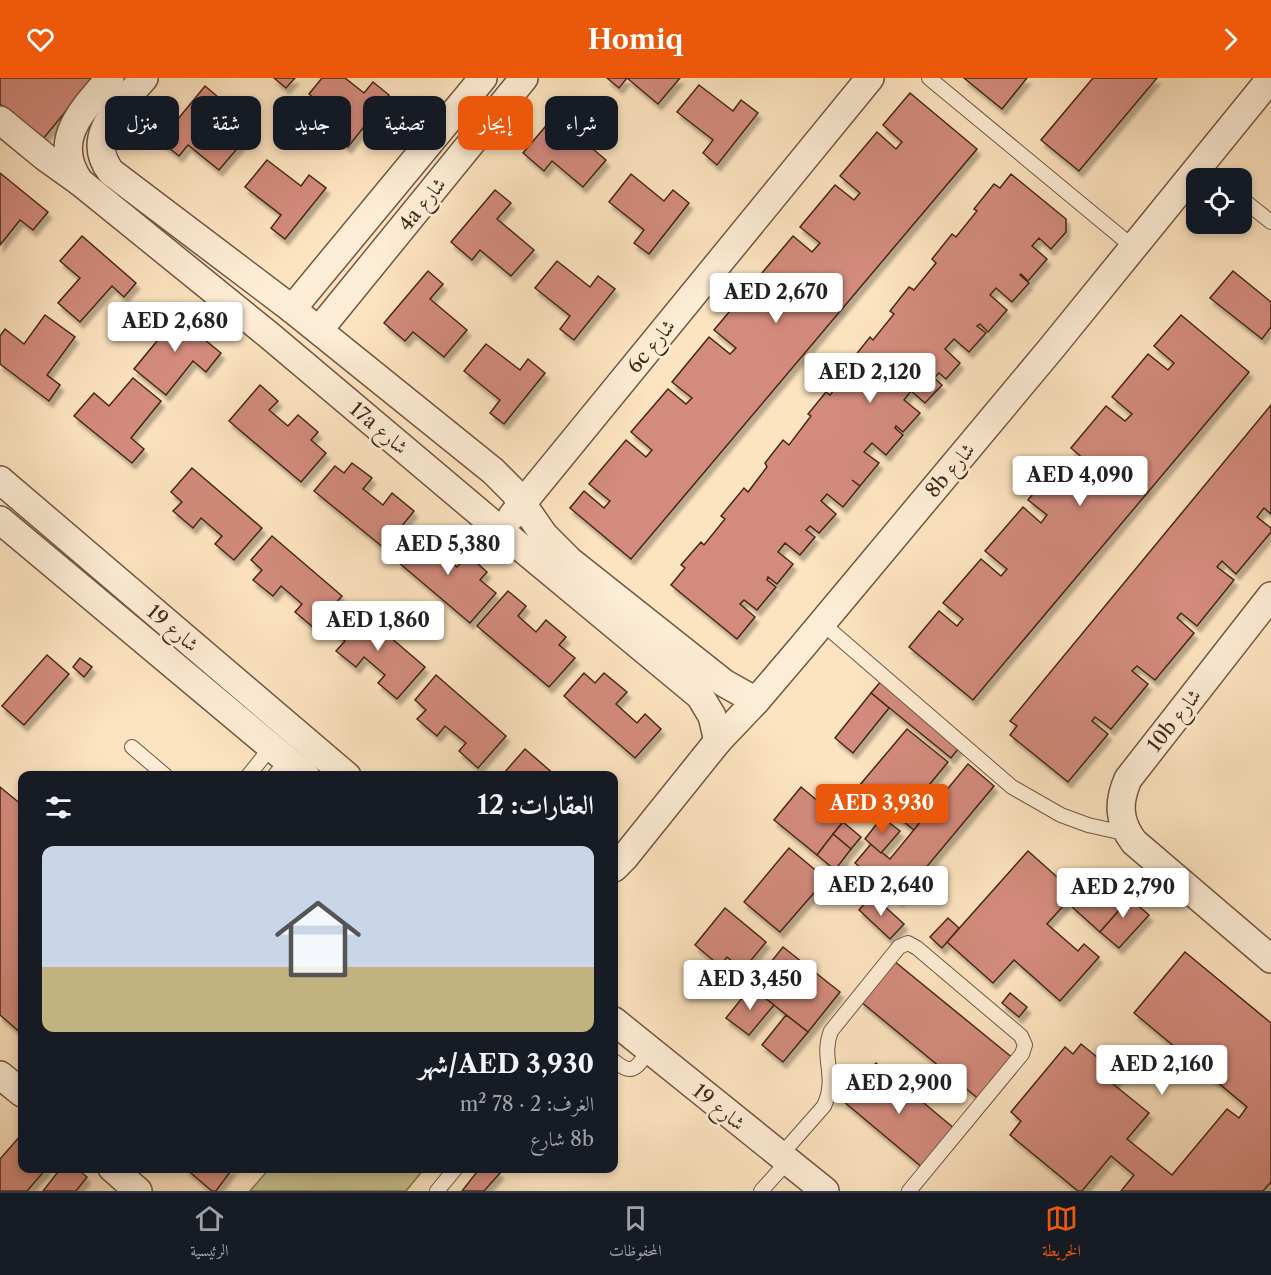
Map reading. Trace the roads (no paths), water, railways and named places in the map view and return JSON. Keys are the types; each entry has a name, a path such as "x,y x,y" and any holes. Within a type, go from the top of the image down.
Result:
{"street":[{"name":"17a شارع","path":"110,78 83,110 71,130 68,152 74,173 80,182 270,336 700,696 712,716 718,741"},
{"name":"17a شارع","path":"144,78 110,118 101,136 102,156 111,172 319,330 505,481 544,535 570,561 724,683 756,700"},
{"name":"4a شارع","path":"292,309 483,78"},
{"name":"4a شارع","path":"319,330 524,78"},
{"name":"6c شارع","path":"500,530 870,78"},
{"name":"8b شارع","path":"1211,168 1270,78"},
{"path":"0,120 51,162 80,182"},
{"name":"8b شارع","path":"618,864 718,741 822,623 1133,247 1186,194"},
{"path":"138,231 145,230 151,225 156,213 155,206"},
{"path":"177,261 177,252 182,243 190,238 199,237"},
{"name":"شارع 19","path":"0,480 341,771"},
{"name":"شارع 19","path":"0,520 285,764"},
{"name":"10b شارع","path":"1136,843 1122,821 1120,806 1122,792 1128,779 1271,596"},
{"path":"1136,843 1271,958"},
{"name":"شارع 19","path":"618,1024 825,1191"},
{"path":"0,1074 18,1090"},
{"path":"118,1173 138,1191"}],"lane":[{"path":"929,78 1133,247"},
{"path":"1252,207 1271,222"},
{"path":"822,623 1012,787 1061,815 1136,843"},
{"path":"132,747 160,771"},
{"path":"263,771 285,764"},
{"path":"761,1191 824,1106 831,1080 827,1044 831,1031 899,947 908,943 918,948 1021,1036 1025,1045 1022,1054 909,1191"},
{"path":"618,1065 623,1069 630,1070 637,1067 650,1050"},
{"path":"436,1191 452,1173"}]}
